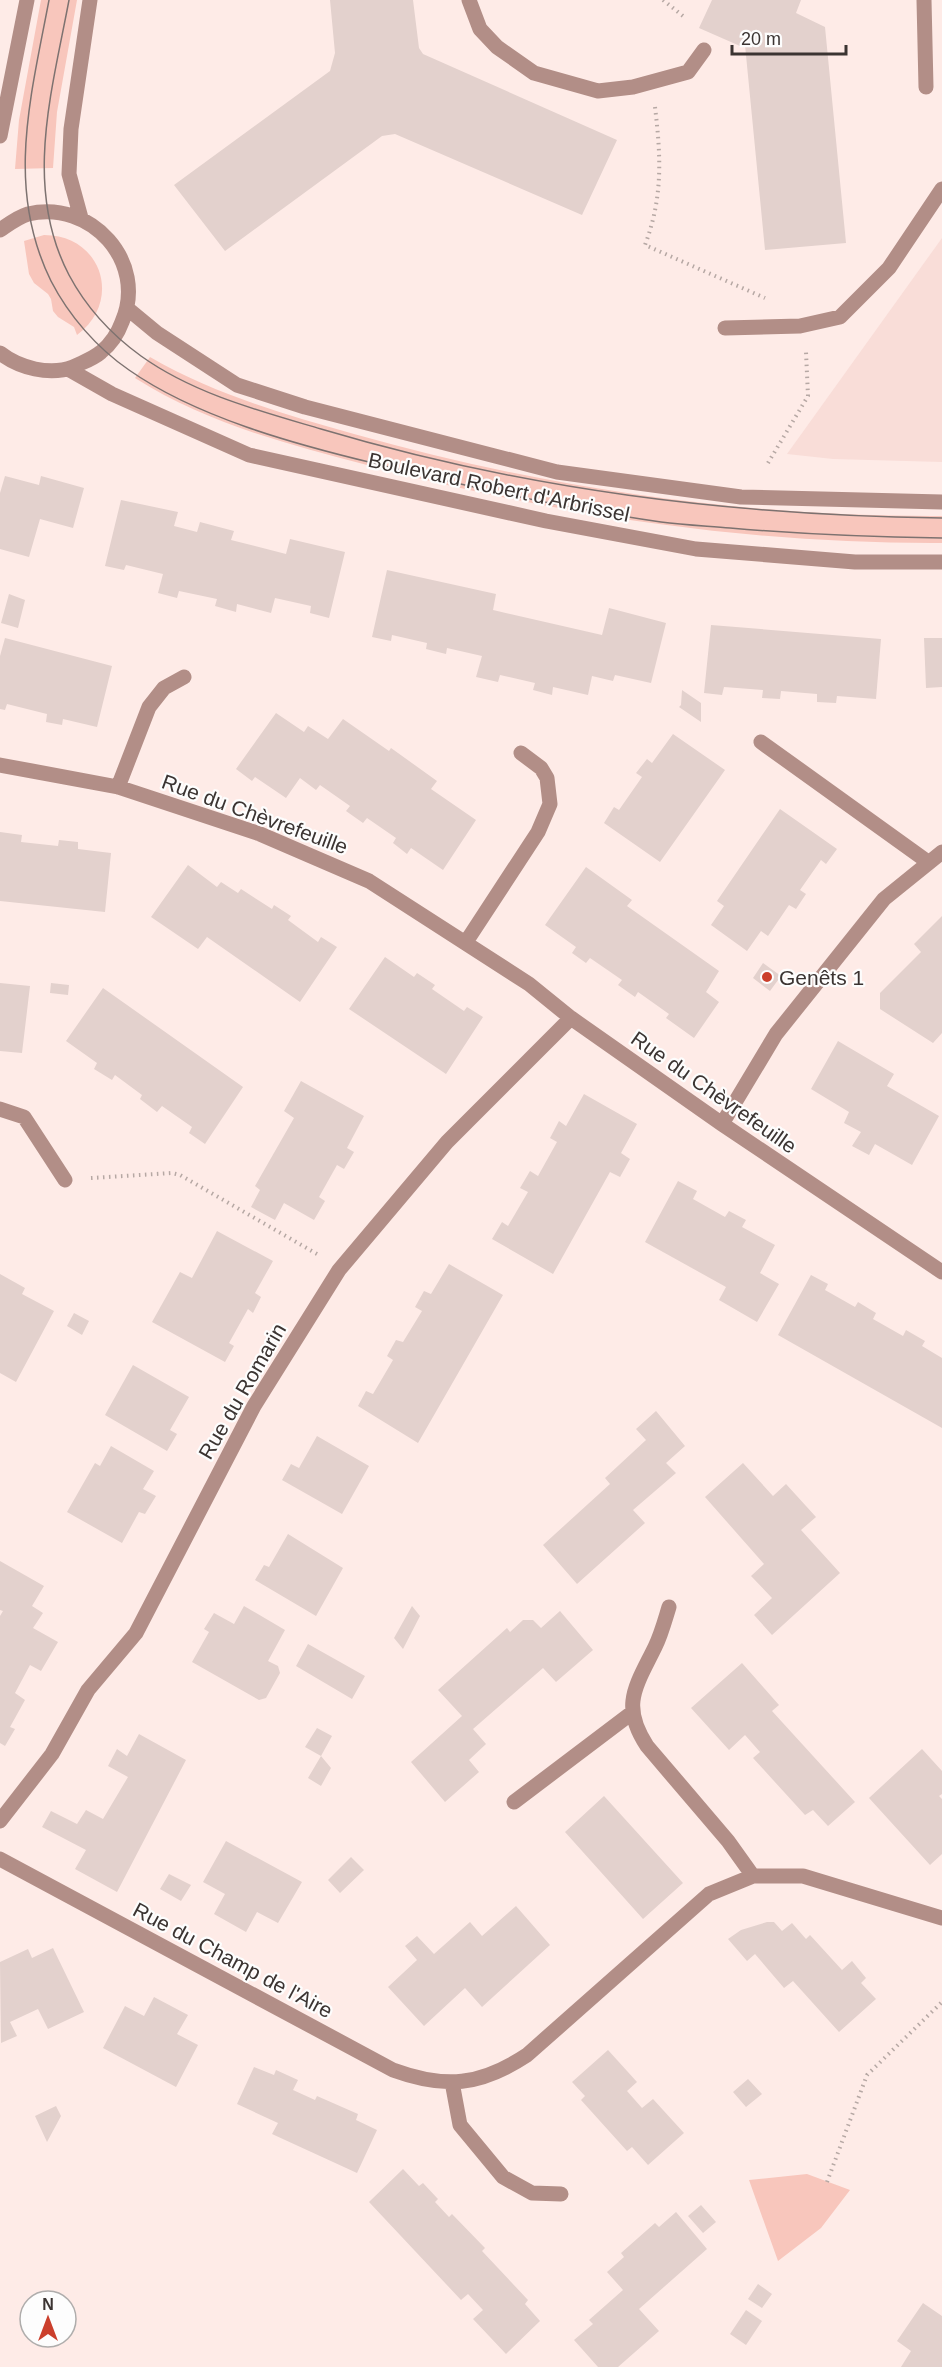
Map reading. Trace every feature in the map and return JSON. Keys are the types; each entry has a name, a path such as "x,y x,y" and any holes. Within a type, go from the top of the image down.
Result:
{"street":[{"path":"0,136 27,0"},
{"path":"81,218 69,174 70,129 90,0"},
{"path":"469,0 480,29 491,41 534,73 597,91 633,87 688,72 704,50"},
{"path":"924,0 926,87"},
{"path":"724,328 800,326 840,317 889,268 942,189"},
{"path":"0,230 28,214 59,212 81,218 101,231 117,248 126,270 130,293 128,309 119,331 104,350 91,359 68,369 45,370 22,366 1,355"},
{"name":"Boulevard Robert d'Arbrissel","path":"128,309 156,333 237,385 305,407 557,472 741,497 942,502"},
{"name":"Boulevard Robert d'Arbrissel","path":"68,369 112,394 249,455 546,521 696,549 855,562 942,562"},
{"path":"118,787 149,707 164,688 184,677"},
{"path":"761,742 928,862"},
{"path":"466,942 538,832 550,804 548,778 541,768 521,753"},
{"name":"Rue du Chèvrefeuille","path":"0,765 118,787 260,834 369,881 529,984 571,1018 722,1124 942,1272"},
{"path":"722,1124 776,1034 884,899 942,852"},
{"name":"Rue du Romarin","path":"0,1821 52,1755 88,1690 136,1633 254,1406 339,1270 447,1142 571,1018"},
{"path":"0,1109 24,1117 65,1180"},
{"path":"669,1607 656,1645 639,1674 633,1696 636,1729 647,1746 728,1842 753,1876"},
{"path":"514,1802 633,1712"},
{"name":"Rue du Champ de l'Aire","path":"0,1859 393,2070 415,2078 452,2082 485,2077 507,2068 526,2055 709,1894 753,1876 803,1876 942,1918"},
{"path":"452,2082 460,2125 503,2177 532,2193 561,2194"}],"path":[{"path":"663,0 684,16"},
{"path":"652,82 659,140 660,182 645,245 775,303"},
{"path":"768,463 808,396 805,345"},
{"path":"65,1180 172,1173 180,1175 318,1254"},
{"path":"827,2182 867,2075 942,2002"}],"shaded area":[{"path":"41,0 77,0 57,112 53,168 15,169 19,120"},
{"path":"44,235 64,238 80,246 92,258 100,272 102,288 99,305 91,321 77,335 74,327 53,311 48,294 34,283 29,274 24,241"},
{"path":"942,238 942,462 833,459 787,454"},
{"path":"150,357 199,382 275,411 426,453 498,470 645,496 719,505 868,515 942,516 942,543 870,542 725,532 580,512 437,483 277,440 190,408 135,378"},
{"path":"807,2174 850,2190 821,2228 778,2261 749,2180"}],"building":[{"path":"330,0 413,0 419,48 423,54 617,140 582,215 395,134 382,136 225,251 174,185 330,71 335,53"},
{"path":"712,0 801,0 796,13 825,27 846,243 765,250 745,45 740,46 699,28"},
{"path":"5,476 39,485 41,476 84,488 73,528 40,519 29,557 0,549 0,493"},
{"path":"121,500 178,512 174,526 197,532 200,522 234,531 231,540 286,554 290,539 345,552 329,618 310,613 311,606 275,598 271,613 237,604 236,612 215,606 217,599 179,591 177,598 158,593 163,574 126,565 124,570 105,566"},
{"path":"387,570 496,594 493,610 602,635 609,608 666,623 651,683 615,675 613,681 592,676 588,695 553,687 552,695 533,690 535,683 500,675 498,682 476,677 482,656 447,648 446,654 426,649 427,643 392,635 391,641 372,637"},
{"path":"9,594 25,600 18,628 1,623"},
{"path":"711,625 881,639 876,699 837,696 836,703 817,702 817,694 781,691 780,699 762,698 763,690 724,687 722,695 704,693"},
{"path":"5,638 112,666 97,727 63,719 62,725 46,722 47,714 7,704 5,710 0,709 0,656"},
{"path":"924,638 942,638 942,687 926,688"},
{"path":"682,690 701,703 701,722 679,707"},
{"path":"276,713 304,732 308,726 328,739 343,719 389,751 391,748 437,781 431,789 476,820 443,870 411,848 407,854 393,843 396,838 367,818 363,823 346,811 350,806 320,785 316,790 300,778 286,798 255,777 252,781 236,769"},
{"path":"673,734 725,770 660,862 604,823 614,807 619,810 642,777 636,773 647,759 652,763"},
{"path":"780,809 837,849 826,864 821,860 800,890 806,894 796,909 789,905 768,936 761,931 747,951 711,925 724,906 717,901"},
{"path":"0,832 22,835 21,842 58,846 59,840 78,842 78,849 111,853 105,912 0,901"},
{"path":"188,865 217,887 221,882 238,893 241,889 272,909 274,905 291,916 288,920 318,942 321,937 337,947 300,1002 207,937 198,949 151,917"},
{"path":"586,867 632,900 627,906 719,971 706,992 719,1002 694,1038 666,1018 669,1014 638,992 635,997 618,985 622,980 590,958 586,963 572,953 576,947 545,925"},
{"path":"942,916 942,1033 933,1043 880,1009 880,993 921,952 914,944"},
{"path":"385,957 414,977 417,973 435,985 432,989 464,1011 467,1007 483,1017 446,1074 349,1009"},
{"name":"Genêts 1","path":"763,963 781,976 770,991 753,978"},
{"path":"0,983 30,986 22,1053 0,1051"},
{"path":"51,983 69,985 68,995 50,993"},
{"path":"103,988 243,1087 205,1144 189,1133 192,1127 162,1106 157,1112 140,1099 142,1095 115,1075 112,1080 94,1069 97,1063 66,1041"},
{"path":"838,1041 894,1074 887,1086 939,1116 912,1165 875,1144 869,1155 852,1146 861,1132 844,1123 849,1112 811,1089"},
{"path":"301,1081 364,1116 347,1148 354,1152 344,1169 337,1165 319,1197 325,1201 314,1220 284,1203 275,1220 251,1207 260,1190 255,1186 294,1118 284,1111"},
{"path":"584,1094 637,1124 621,1153 630,1159 620,1177 610,1172 553,1274 492,1239 502,1222 508,1226 528,1192 520,1188 530,1171 538,1176 557,1142 550,1138 559,1121 566,1126"},
{"path":"678,1181 697,1191 693,1199 725,1217 729,1211 746,1220 742,1227 775,1245 760,1273 779,1284 757,1322 719,1300 726,1287 645,1242"},
{"path":"217,1231 273,1261 255,1293 261,1297 253,1313 248,1309 229,1343 234,1346 225,1362 152,1322 180,1272 192,1278"},
{"path":"449,1264 503,1295 418,1443 358,1406 366,1391 373,1394 393,1360 387,1356 396,1340 403,1342 422,1311 415,1307 424,1291 431,1294"},
{"path":"0,1274 25,1288 22,1294 54,1311 16,1382 0,1373"},
{"path":"811,1275 828,1284 825,1290 855,1307 858,1302 876,1313 873,1319 903,1336 906,1330 925,1341 922,1346 942,1358 942,1428 778,1335"},
{"path":"74,1313 89,1321 82,1335 67,1326"},
{"path":"133,1365 189,1397 170,1430 177,1434 167,1451 105,1415"},
{"path":"656,1411 685,1446 666,1463 676,1473 633,1510 645,1523 577,1584 543,1545 610,1484 605,1478 646,1440 636,1429"},
{"path":"317,1436 369,1466 342,1514 282,1480 291,1464 299,1468"},
{"path":"111,1446 154,1471 143,1489 156,1496 145,1514 139,1512 122,1543 67,1512 95,1463 100,1466"},
{"path":"743,1463 773,1496 786,1484 816,1517 801,1530 840,1573 772,1635 754,1615 772,1598 751,1576 764,1564 705,1497"},
{"path":"288,1534 343,1568 316,1616 255,1580 264,1565 269,1567"},
{"path":"0,1561 44,1586 32,1606 43,1613 33,1628 58,1642 41,1671 30,1665 15,1693 25,1700 10,1727 15,1729 5,1746 0,1743 0,1616 3,1611 0,1610"},
{"path":"244,1606 285,1630 268,1661 278,1666 280,1673 266,1698 259,1700 192,1662 209,1632 204,1629 214,1613 234,1624"},
{"path":"412,1606 420,1616 403,1649 394,1638"},
{"path":"560,1611 593,1650 556,1682 543,1668 473,1729 486,1744 469,1760 479,1772 445,1802 411,1762 462,1716 438,1690 507,1628 510,1632 523,1620 533,1620 541,1628"},
{"path":"308,1644 365,1676 352,1699 296,1666"},
{"path":"742,1663 779,1705 772,1711 855,1802 828,1826 813,1810 805,1815 753,1758 760,1752 745,1735 729,1750 691,1708"},
{"path":"317,1728 332,1736 321,1756 305,1747"},
{"path":"139,1734 186,1760 117,1892 75,1869 86,1850 42,1827 51,1811 77,1824 86,1810 103,1819 128,1777 108,1766 117,1749 127,1756"},
{"path":"922,1749 942,1771 942,1794 939,1796 942,1799 942,1854 930,1865 869,1798"},
{"path":"321,1756 331,1768 321,1786 308,1778"},
{"path":"604,1796 683,1883 643,1919 565,1832"},
{"path":"226,1841 302,1882 278,1923 257,1912 246,1932 214,1914 225,1894 203,1882"},
{"path":"351,1857 364,1870 340,1893 328,1880"},
{"path":"169,1874 191,1885 181,1901 160,1889"},
{"path":"516,1906 550,1945 482,2007 465,1988 424,2026 388,1987 417,1960 405,1946 417,1936 434,1954 470,1922 482,1936"},
{"path":"774,1922 782,1931 792,1923 806,1939 810,1935 842,1970 852,1961 866,1978 861,1983 876,1999 839,2032 793,1981 784,1988 755,1954 747,1961 728,1939 741,1930"},
{"path":"53,1948 84,2012 48,2029 38,2009 10,2022 17,2036 1,2043 0,1962 28,1949 32,1958"},
{"path":"154,1997 188,2015 177,2034 198,2045 176,2087 103,2048 125,2006 144,2016"},
{"path":"608,2050 637,2082 627,2091 642,2108 653,2099 684,2133 648,2165 632,2147 627,2151 581,2100 585,2096 572,2082"},
{"path":"254,2067 274,2075 276,2070 298,2080 293,2090 315,2100 317,2096 358,2114 356,2120 377,2130 357,2173 272,2134 278,2123 237,2104"},
{"path":"748,2079 762,2094 746,2107 733,2092"},
{"path":"56,2106 61,2116 47,2142 35,2116"},
{"path":"403,2169 419,2186 423,2183 438,2199 435,2202 449,2217 452,2214 485,2248 482,2251 528,2300 525,2304 540,2321 506,2354 473,2319 483,2310 468,2294 461,2300 369,2202"},
{"path":"701,2205 716,2222 703,2233 688,2216"},
{"path":"676,2212 707,2249 639,2309 659,2331 618,2367 598,2367 574,2340 593,2324 589,2320 623,2290 607,2272 624,2257 621,2253 655,2223 659,2227"},
{"path":"758,2284 772,2294 762,2308 748,2299"},
{"path":"923,2303 942,2316 942,2367 901,2367 911,2351 897,2341"},
{"path":"746,2310 762,2321 746,2345 730,2334"}],"tram line":[{"path":"49,0 35,71 26,142 25,177 29,211 37,246 58,294 85,330 117,361 155,387 215,415 279,438 409,472 552,504 687,525 809,534 942,538"},
{"path":"69,0 55,69 45,139 44,173 47,208 55,242 69,275 100,320 141,356 161,369 228,400 321,429 398,450 551,483 706,505 863,516 942,518"}],"place":[{"name":"Genêts 1","path":"767,977"}]}
